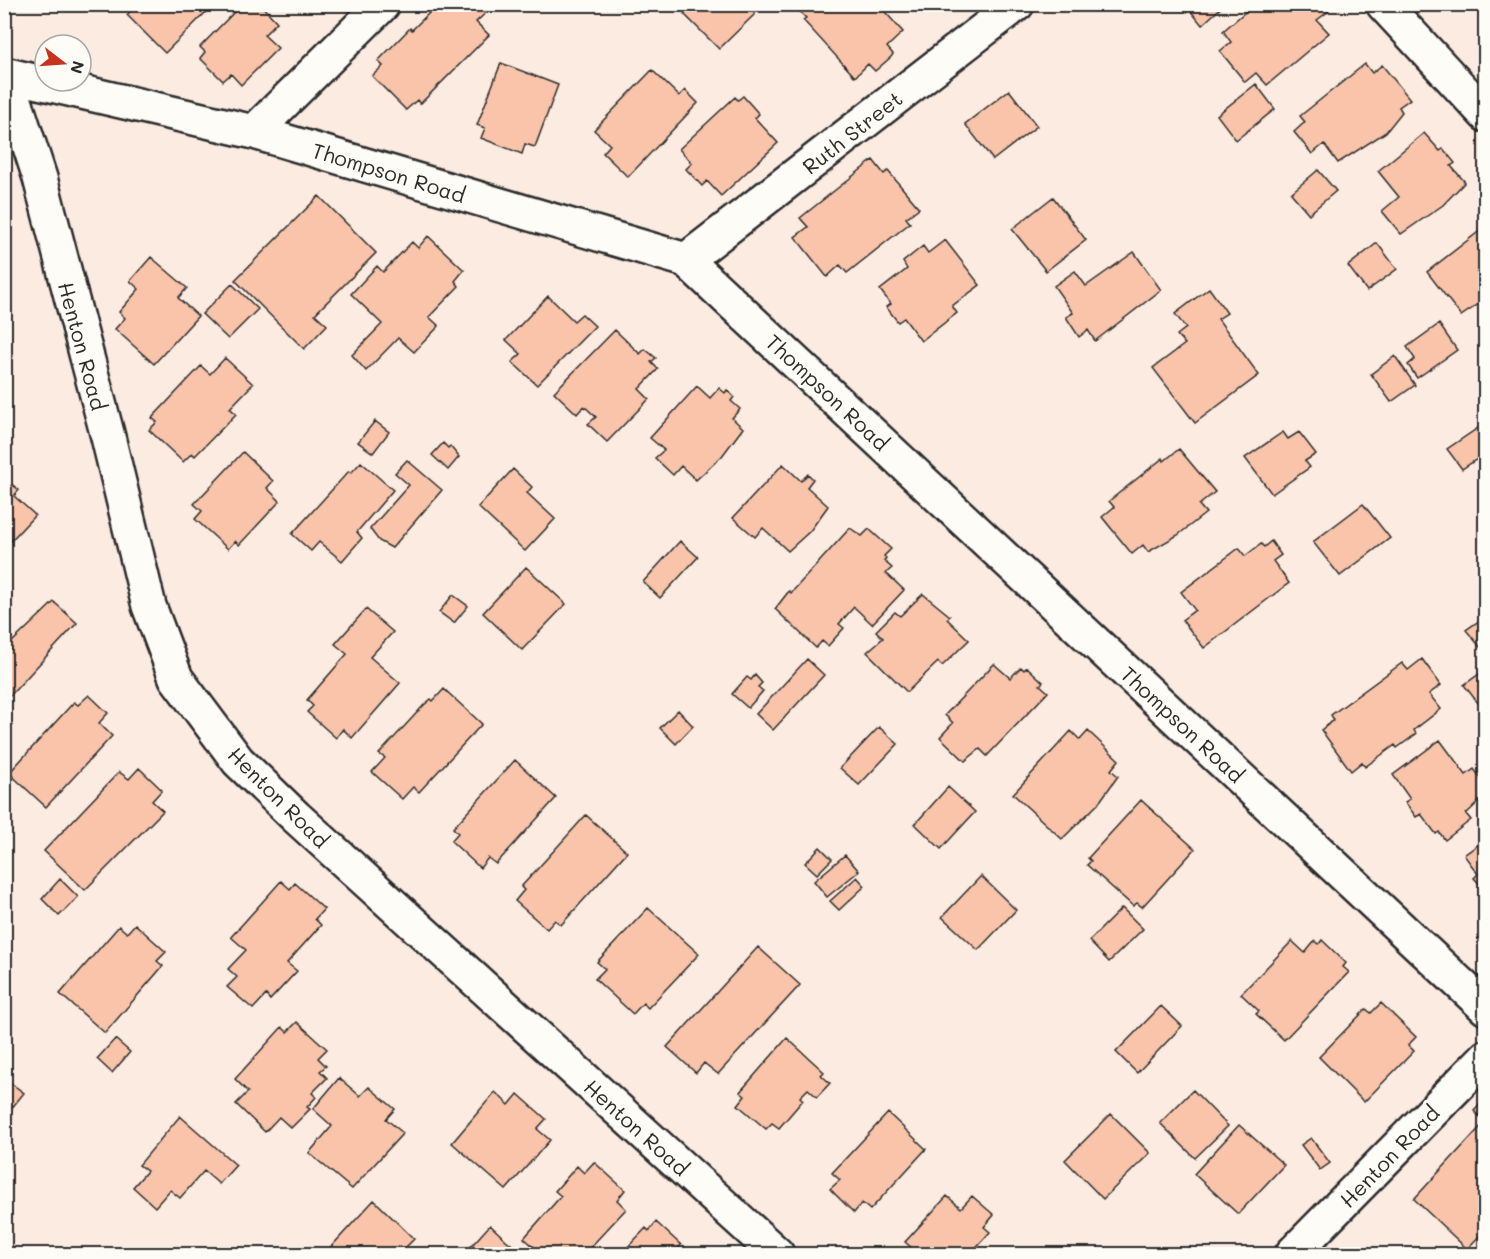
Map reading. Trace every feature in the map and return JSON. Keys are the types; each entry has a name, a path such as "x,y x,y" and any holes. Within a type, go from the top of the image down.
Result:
{"street":[{"path":"254,132 382,4"},
{"name":"Ruth Street","path":"686,260 1017,4"},
{"path":"1383,4 1485,115"},
{"name":"Thompson Road","path":"6,75 254,132 686,260 1485,1008"},
{"name":"Henton Road","path":"6,75 40,178 149,606 176,678 238,761 296,817 777,1254"},
{"name":"Henton Road","path":"1292,1254 1485,1057"}],"building":[{"path":"136,4 214,4 165,53 127,15"},
{"path":"242,4 260,4 277,22 264,35 278,48 241,85 231,74 223,81 200,58 205,52 200,47"},
{"path":"445,4 485,4 490,9 476,22 489,35 420,104 417,100 406,110 372,76 383,66 378,61 410,28 412,30 437,5 441,8"},
{"path":"693,4 746,4 755,14 719,49 684,14"},
{"path":"805,4 809,4 814,10 820,4 878,4 903,32 887,47 893,54 891,57 875,71 868,64 855,77 803,20 806,18 798,10"},
{"path":"1185,4 1225,4 1202,25"},
{"path":"1251,4 1324,4 1329,11 1317,20 1329,33 1267,85 1256,73 1245,82 1220,51 1231,42 1223,31 1252,6"},
{"path":"501,63 558,85 535,147 525,144 522,154 481,138 485,128 477,125"},
{"path":"1365,64 1372,73 1382,65 1410,99 1399,107 1402,112 1386,132 1338,163 1324,144 1312,154 1294,132 1305,122 1300,116"},
{"path":"652,70 679,96 685,90 698,103 628,177 603,153 610,145 594,130"},
{"path":"1256,84 1275,109 1236,140 1217,115"},
{"path":"1009,90 1037,126 993,160 965,124"},
{"path":"743,96 759,114 755,118 778,143 721,196 707,181 702,186 686,169 692,163 679,149 735,97 738,100"},
{"path":"1424,133 1440,151 1443,149 1445,151 1455,163 1451,166 1465,182 1443,205 1401,234 1382,211 1399,197 1378,171"},
{"path":"873,160 884,174 888,171 919,208 906,218 910,223 847,273 840,265 827,277 795,237 808,227 800,218"},
{"path":"1318,170 1336,191 1309,214 1291,193"},
{"path":"319,196 376,253 315,314 327,325 304,349 235,280"},
{"path":"1053,197 1086,240 1046,271 1012,229"},
{"path":"1486,226 1486,299 1461,316 1427,272"},
{"path":"428,236 464,270 455,281 459,286 429,317 439,326 414,352 398,338 366,371 352,355 382,324 351,294 377,266 383,272 412,242 418,248"},
{"path":"945,240 980,285 952,306 957,313 921,341 904,318 898,322 886,307 891,304 880,290 907,269 903,262 923,246 928,253"},
{"path":"1377,243 1397,269 1367,291 1348,266"},
{"path":"1134,252 1161,290 1095,341 1088,330 1079,337 1066,317 1073,313 1054,286 1075,271 1086,286"},
{"path":"151,257 187,288 178,298 198,316 154,364 115,329 125,318 119,312 139,289 130,281"},
{"path":"232,284 258,309 228,339 202,314"},
{"path":"1209,288 1227,313 1218,319 1259,375 1195,423 1153,368 1185,344 1177,335 1186,328 1175,314"},
{"path":"548,296 574,321 582,314 595,326 537,385 512,362 521,354 506,340"},
{"path":"1439,324 1457,350 1417,378 1408,365 1415,359 1407,347"},
{"path":"615,330 640,354 645,349 656,358 651,362 658,369 639,389 649,399 607,442 588,424 596,417 584,406 577,414 554,392"},
{"path":"1395,356 1415,385 1391,402 1371,374"},
{"path":"225,358 253,384 230,408 236,414 195,456 192,453 183,462 149,430 157,422 152,418 201,366 210,374"},
{"path":"697,386 710,398 719,388 725,393 727,390 734,397 731,401 740,409 732,418 743,428 722,456 696,480 681,466 673,475 655,458 664,450 650,438"},
{"path":"375,421 389,432 373,453 358,442"},
{"path":"1481,426 1486,432 1486,453 1462,469 1447,449"},
{"path":"1283,432 1288,439 1299,432 1316,454 1305,461 1310,467 1272,494 1245,458"},
{"path":"443,443 448,448 450,446 459,457 448,470 432,455"},
{"path":"1179,449 1215,492 1199,505 1206,513 1178,535 1148,552 1143,545 1132,554 1102,517 1114,507 1109,501 1163,458 1164,461"},
{"path":"243,452 273,481 267,488 280,501 239,545 235,541 228,549 195,519 202,511 194,504"},
{"path":"407,460 442,490 392,548 379,541 370,529 409,485 395,473"},
{"path":"361,462 393,490 357,532 362,538 342,561 319,542 311,551 292,534 349,471 351,473"},
{"path":"783,464 801,481 808,474 813,479 807,487 828,506 810,531 788,551 763,528 755,537 733,518"},
{"path":"513,469 532,487 527,493 555,519 525,551 478,507"},
{"path":"4,478 19,490 14,496 35,515 4,548"},
{"path":"1363,504 1390,538 1340,576 1313,542"},
{"path":"850,528 862,536 869,529 891,549 884,556 886,558 884,561 892,568 886,573 904,590 872,624 854,607 839,624 844,628 828,646 822,641 816,648 775,609 789,591 791,593"},
{"path":"680,541 698,557 660,598 643,582"},
{"path":"1271,541 1281,555 1273,561 1289,583 1204,648 1182,620 1195,610 1181,592 1239,548 1245,556 1261,544 1264,547"},
{"path":"526,567 566,604 522,650 483,613"},
{"path":"923,594 950,616 947,619 969,640 942,666 938,662 907,692 867,652 883,638 876,631 895,612 900,616"},
{"path":"453,595 468,606 454,623 439,612"},
{"path":"54,602 77,623 7,699 4,697 4,635 12,642"},
{"path":"366,609 393,632 370,657 400,683 352,738 343,729 336,738 307,712 313,706 307,700 347,654 335,644"},
{"path":"1486,616 1486,654 1466,630"},
{"path":"807,659 824,675 773,730 756,714"},
{"path":"1422,659 1441,685 1429,694 1441,709 1414,730 1416,734 1397,748 1395,745 1365,767 1362,762 1351,771 1321,730 1334,720 1331,715 1402,663 1408,670"},
{"path":"994,664 1010,678 1021,667 1024,670 1027,667 1043,682 1040,685 1048,692 987,756 980,749 965,761 940,737 953,723 945,715"},
{"path":"1486,669 1486,697 1478,703 1464,685"},
{"path":"755,675 762,683 758,687 763,691 748,708 732,694 747,677 751,680"},
{"path":"444,689 482,724 419,792 413,787 402,799 372,772 385,758 379,754 424,705 431,699 433,701"},
{"path":"89,695 108,713 99,723 112,736 46,807 9,773 74,702 78,705"},
{"path":"678,710 693,726 676,744 660,728"},
{"path":"879,727 898,744 859,785 840,768"},
{"path":"1071,731 1080,740 1088,731 1119,760 1111,770 1118,776 1098,804 1062,839 1013,794"},
{"path":"1440,740 1466,775 1474,769 1486,785 1486,795 1466,814 1471,820 1445,840 1439,832 1436,834 1421,814 1416,817 1405,802 1410,799 1393,775"},
{"path":"515,760 556,798 496,864 488,858 480,868 451,841 458,833 453,828"},
{"path":"139,768 162,790 152,801 163,811 85,890 44,851 119,772 129,779"},
{"path":"948,787 975,812 941,849 915,824"},
{"path":"1141,800 1195,849 1142,907 1137,903 1133,906 1087,865 1091,861 1088,858"},
{"path":"586,815 627,852 561,925 555,920 547,929 515,901 524,890 521,887"},
{"path":"1486,839 1486,891 1474,878 1478,874 1464,855"},
{"path":"820,847 832,859 817,874 805,863"},
{"path":"845,855 859,871 827,897 814,881"},
{"path":"981,876 1016,910 978,950 942,917"},
{"path":"857,877 865,886 839,910 830,901"},
{"path":"60,879 78,897 59,916 42,899"},
{"path":"281,881 290,889 295,883 324,909 315,919 321,925 287,963 297,971 270,1000 266,995 253,1009 227,987 237,977 228,969 246,950 231,937"},
{"path":"648,908 699,954 648,1008 643,1003 633,1014 595,979 605,969 597,962"},
{"path":"1122,908 1143,929 1109,962 1089,941"},
{"path":"135,924 166,952 157,961 163,966 105,1033 60,994 119,926 127,933"},
{"path":"1322,940 1346,963 1343,967 1349,972 1284,1040 1256,1014 1259,1011 1241,994 1292,941 1305,953 1315,941 1319,944"},
{"path":"758,947 800,985 718,1074 704,1063 696,1073 667,1047"},
{"path":"1381,1003 1416,1037 1408,1045 1414,1051 1364,1102 1319,1057 1366,1009 1371,1013"},
{"path":"1161,1006 1182,1026 1137,1073 1116,1052"},
{"path":"297,1022 327,1049 318,1058 326,1066 320,1071 327,1078 312,1093 316,1097 307,1107 310,1109 291,1128 279,1117 265,1132 236,1104 248,1092 235,1079 282,1027 287,1032"},
{"path":"787,1038 824,1072 821,1075 830,1083 817,1097 808,1089 800,1097 803,1100 779,1128 772,1123 766,1129 738,1105 745,1096 740,1092"},
{"path":"115,1039 130,1052 112,1073 97,1059"},
{"path":"4,1078 24,1093 6,1115 4,1114"},
{"path":"339,1078 360,1096 369,1087 395,1109 386,1119 403,1133 352,1189 309,1153 332,1126 313,1109"},
{"path":"1193,1090 1228,1126 1195,1158 1160,1123"},
{"path":"495,1092 509,1105 518,1094 546,1119 537,1129 550,1140 506,1190 452,1143"},
{"path":"1485,1099 1486,1229 1467,1249 1414,1199 1485,1122 1474,1111"},
{"path":"888,1113 926,1149 870,1210 862,1203 854,1213 830,1189 840,1180 832,1173"},
{"path":"1111,1114 1150,1153 1103,1199 1065,1160"},
{"path":"180,1116 236,1165 219,1184 204,1171 180,1198 170,1190 155,1207 133,1187 147,1171 139,1165"},
{"path":"1239,1125 1284,1165 1238,1214 1194,1174"},
{"path":"1311,1138 1330,1163 1320,1170 1301,1145"},
{"path":"594,1162 625,1190 617,1200 626,1209 584,1254 542,1254 524,1238 561,1196 555,1191 577,1166 584,1173"},
{"path":"947,1196 961,1208 972,1196 994,1215 984,1227 990,1232 970,1254 919,1254 905,1242"},
{"path":"374,1200 414,1239 399,1254 335,1254 329,1249"},
{"path":"656,1222 681,1245 673,1254 621,1254 646,1228 649,1231"},
{"path":"490,1225 506,1240 523,1254 464,1254"}]}
